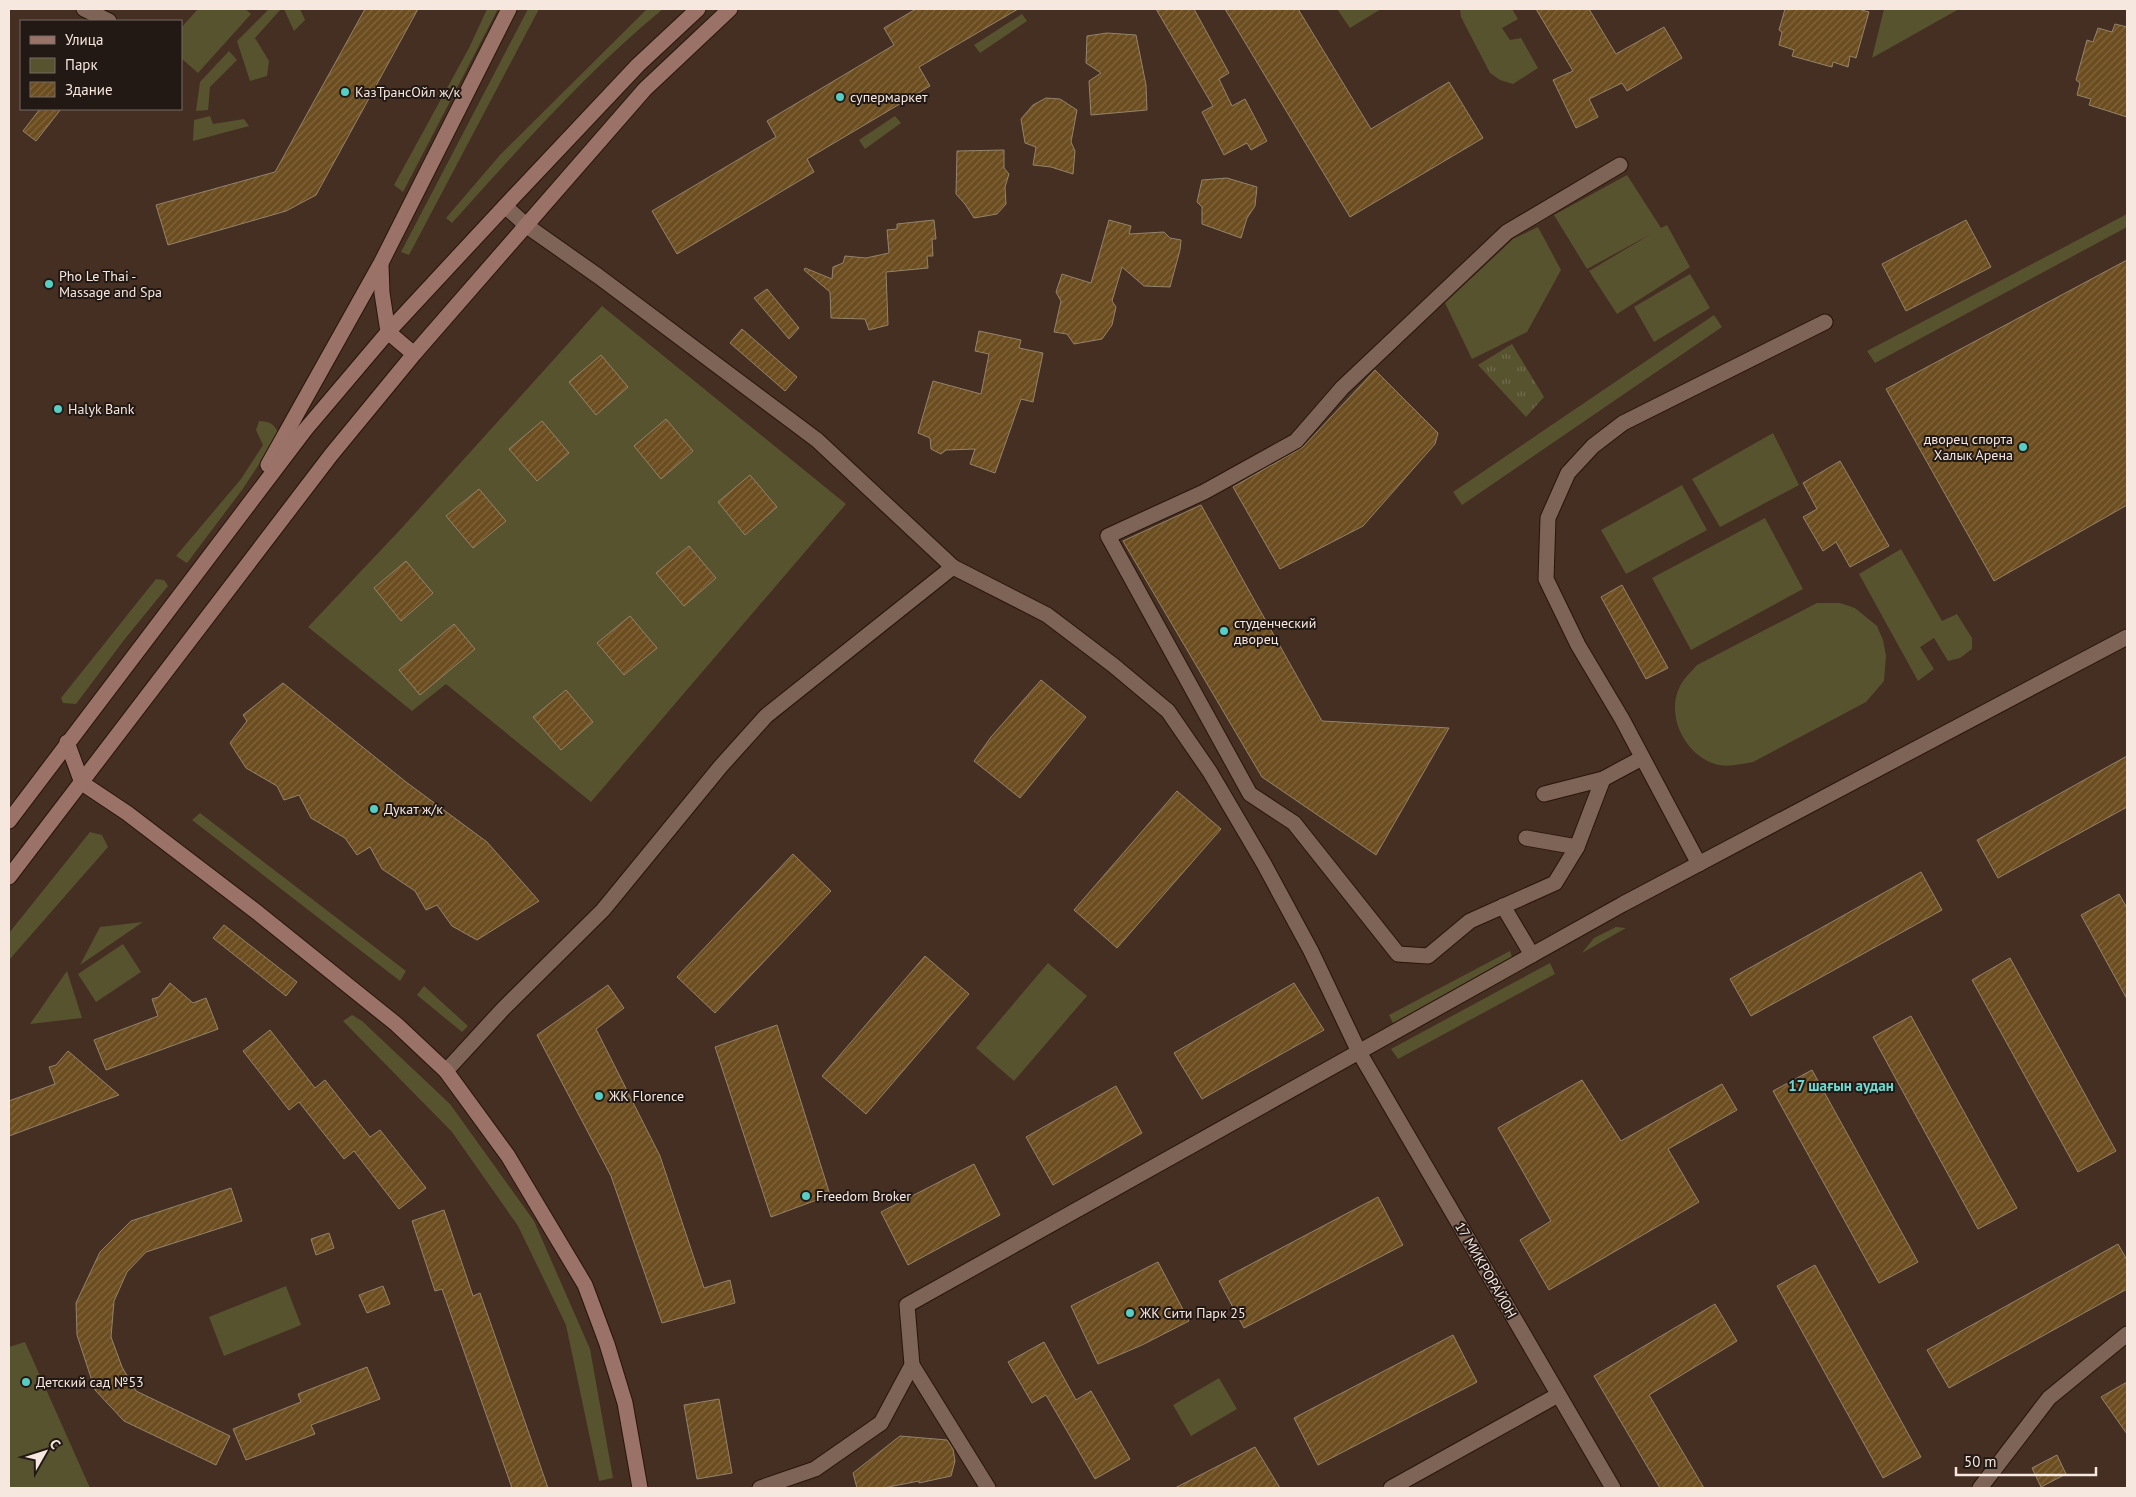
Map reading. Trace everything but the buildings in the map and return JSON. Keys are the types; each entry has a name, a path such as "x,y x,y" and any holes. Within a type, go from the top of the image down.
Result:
{"main road":[{"path":"237,519 381,263 509,9"},
{"path":"9,820 305,430 388,332 638,64 698,9"},
{"path":"9,877 331,455 414,354 645,89 730,9"},
{"path":"381,263 382,293 388,332 414,354"},
{"path":"67,742 82,783 127,813 258,913 396,1024 446,1071 508,1156 585,1284 607,1344 624,1404 640,1488"}],"street":[{"path":"84,9 107,20"},
{"path":"1603,779 1577,847 1555,883 1470,921 1428,956 1398,954 1294,823 1250,794 1108,536 1204,492 1296,441 1342,388 1507,232 1620,165"},
{"name":"17 МИКРОРАЙОН","path":"505,206 527,226 598,276 817,440 953,567 1047,615 1113,665 1168,711 1210,772 1264,864 1311,951 1358,1052 1613,1488"},
{"path":"1699,864 1578,645 1546,579 1548,518 1568,473 1593,446 1623,423 1825,322"},
{"path":"446,1071 503,1010 603,910 721,766 766,716 953,567"},
{"path":"988,1488 912,1366 907,1305 1532,955 1699,864 2127,637"},
{"path":"1544,794 1603,779 1642,758"},
{"path":"1526,838 1577,847"},
{"path":"1503,906 1532,955"},
{"path":"1980,1488 2049,1398 2127,1334"},
{"path":"760,1488 815,1469 881,1424 912,1366"},
{"path":"1390,1488 1558,1395"}],"green space":[{"path":"198,9 245,9 251,14 198,73 182,59 182,27"},
{"path":"269,9 281,9 255,38 269,61 267,76 250,81 237,41"},
{"path":"284,9 300,9 305,20 294,31"},
{"path":"487,9 498,9 403,192 394,185 469,48"},
{"path":"528,9 539,9 409,255 401,252"},
{"path":"647,9 663,9 580,85 452,223 446,218 500,155"},
{"path":"1337,9 1381,9 1350,28"},
{"path":"1460,9 1512,9 1518,19 1502,28 1510,40 1521,38 1538,68 1513,84 1500,80 1490,73 1461,17"},
{"path":"1884,9 1959,9 1872,58"},
{"path":"1022,14 1027,21 980,53 974,45"},
{"path":"229,51 237,60 210,87 208,110 196,111 200,82"},
{"path":"210,116 213,124 244,119 249,126 193,141 194,120"},
{"path":"895,116 901,123 865,149 859,140"},
{"path":"1627,175 1661,228 1667,225 1690,267 1617,314 1589,271 1651,234 1587,269 1554,215"},
{"path":"2127,214 2127,227 1875,363 1867,351"},
{"path":"1538,227 1561,270 1527,332 1472,359 1445,303 1513,239"},
{"path":"1690,274 1710,308 1654,342 1634,307"},
{"path":"602,306 846,504 591,802 446,684 412,711 308,627 399,531"},
{"path":"1714,315 1722,327 1462,505 1453,492"},
{"path":"1512,344 1544,397 1526,417 1478,365"},
{"path":"259,421 271,424 279,434 242,490 187,563 176,556 241,479 263,445 256,430"},
{"path":"1773,433 1799,485 1720,527 1692,479"},
{"path":"1682,485 1707,530 1626,574 1601,530"},
{"path":"1765,518 1803,589 1691,650 1652,578"},
{"path":"1901,549 1942,621 1957,614 1972,638 1972,649 1960,658 1948,661 1934,638 1920,647 1934,669 1918,681 1859,574"},
{"path":"156,579 164,580 168,586 76,704 63,703 61,698"},
{"path":"1817,603 1840,603 1855,608 1877,626 1883,640 1886,656 1884,681 1866,702 1753,762 1724,766 1704,759 1687,743 1677,721 1676,697 1686,677 1697,665"},
{"path":"200,813 406,971 400,981 192,820"},
{"path":"90,832 102,835 108,847 9,960 9,933"},
{"path":"143,922 80,965 100,927"},
{"path":"1616,927 1626,928 1582,953 1594,938"},
{"path":"123,944 141,972 96,1002 78,974"},
{"path":"1510,951 1512,957 1393,1023 1389,1015"},
{"path":"1048,963 1087,996 1014,1081 976,1048"},
{"path":"1550,963 1555,974 1398,1059 1391,1049"},
{"path":"67,971 82,1018 30,1024"},
{"path":"424,986 468,1026 462,1032 417,995"},
{"path":"352,1015 362,1021 450,1104 534,1221 590,1349 613,1478 599,1481 566,1325 518,1226 452,1132 343,1021"},
{"path":"286,1286 301,1325 224,1356 209,1317"},
{"name":"Детский сад №53","path":"25,1342 90,1488 9,1488 9,1347"},
{"path":"1219,1378 1237,1409 1191,1436 1173,1405"}],"place":[{"name":"КазТрансОйл ж/к","path":"345,92"},
{"name":"супермаркет","path":"840,97"},
{"name":"Pho Le Thai - Massage and Spa","path":"49,284"},
{"name":"Halyk Bank","path":"58,409"},
{"name":"дворец спорта Халык Арена","path":"2023,447"},
{"name":"студенческий дворец","path":"1224,631"},
{"name":"Дукат ж/к","path":"374,809"},
{"name":"ЖК Florence","path":"599,1096"},
{"name":"Freedom Broker","path":"806,1196"},
{"name":"ЖК Сити Парк 25","path":"1130,1313"},
{"name":"Детский сад №53","path":"26,1382"}],"district":[{"name":"17 шағын аудан","path":"1841,1085"}]}
